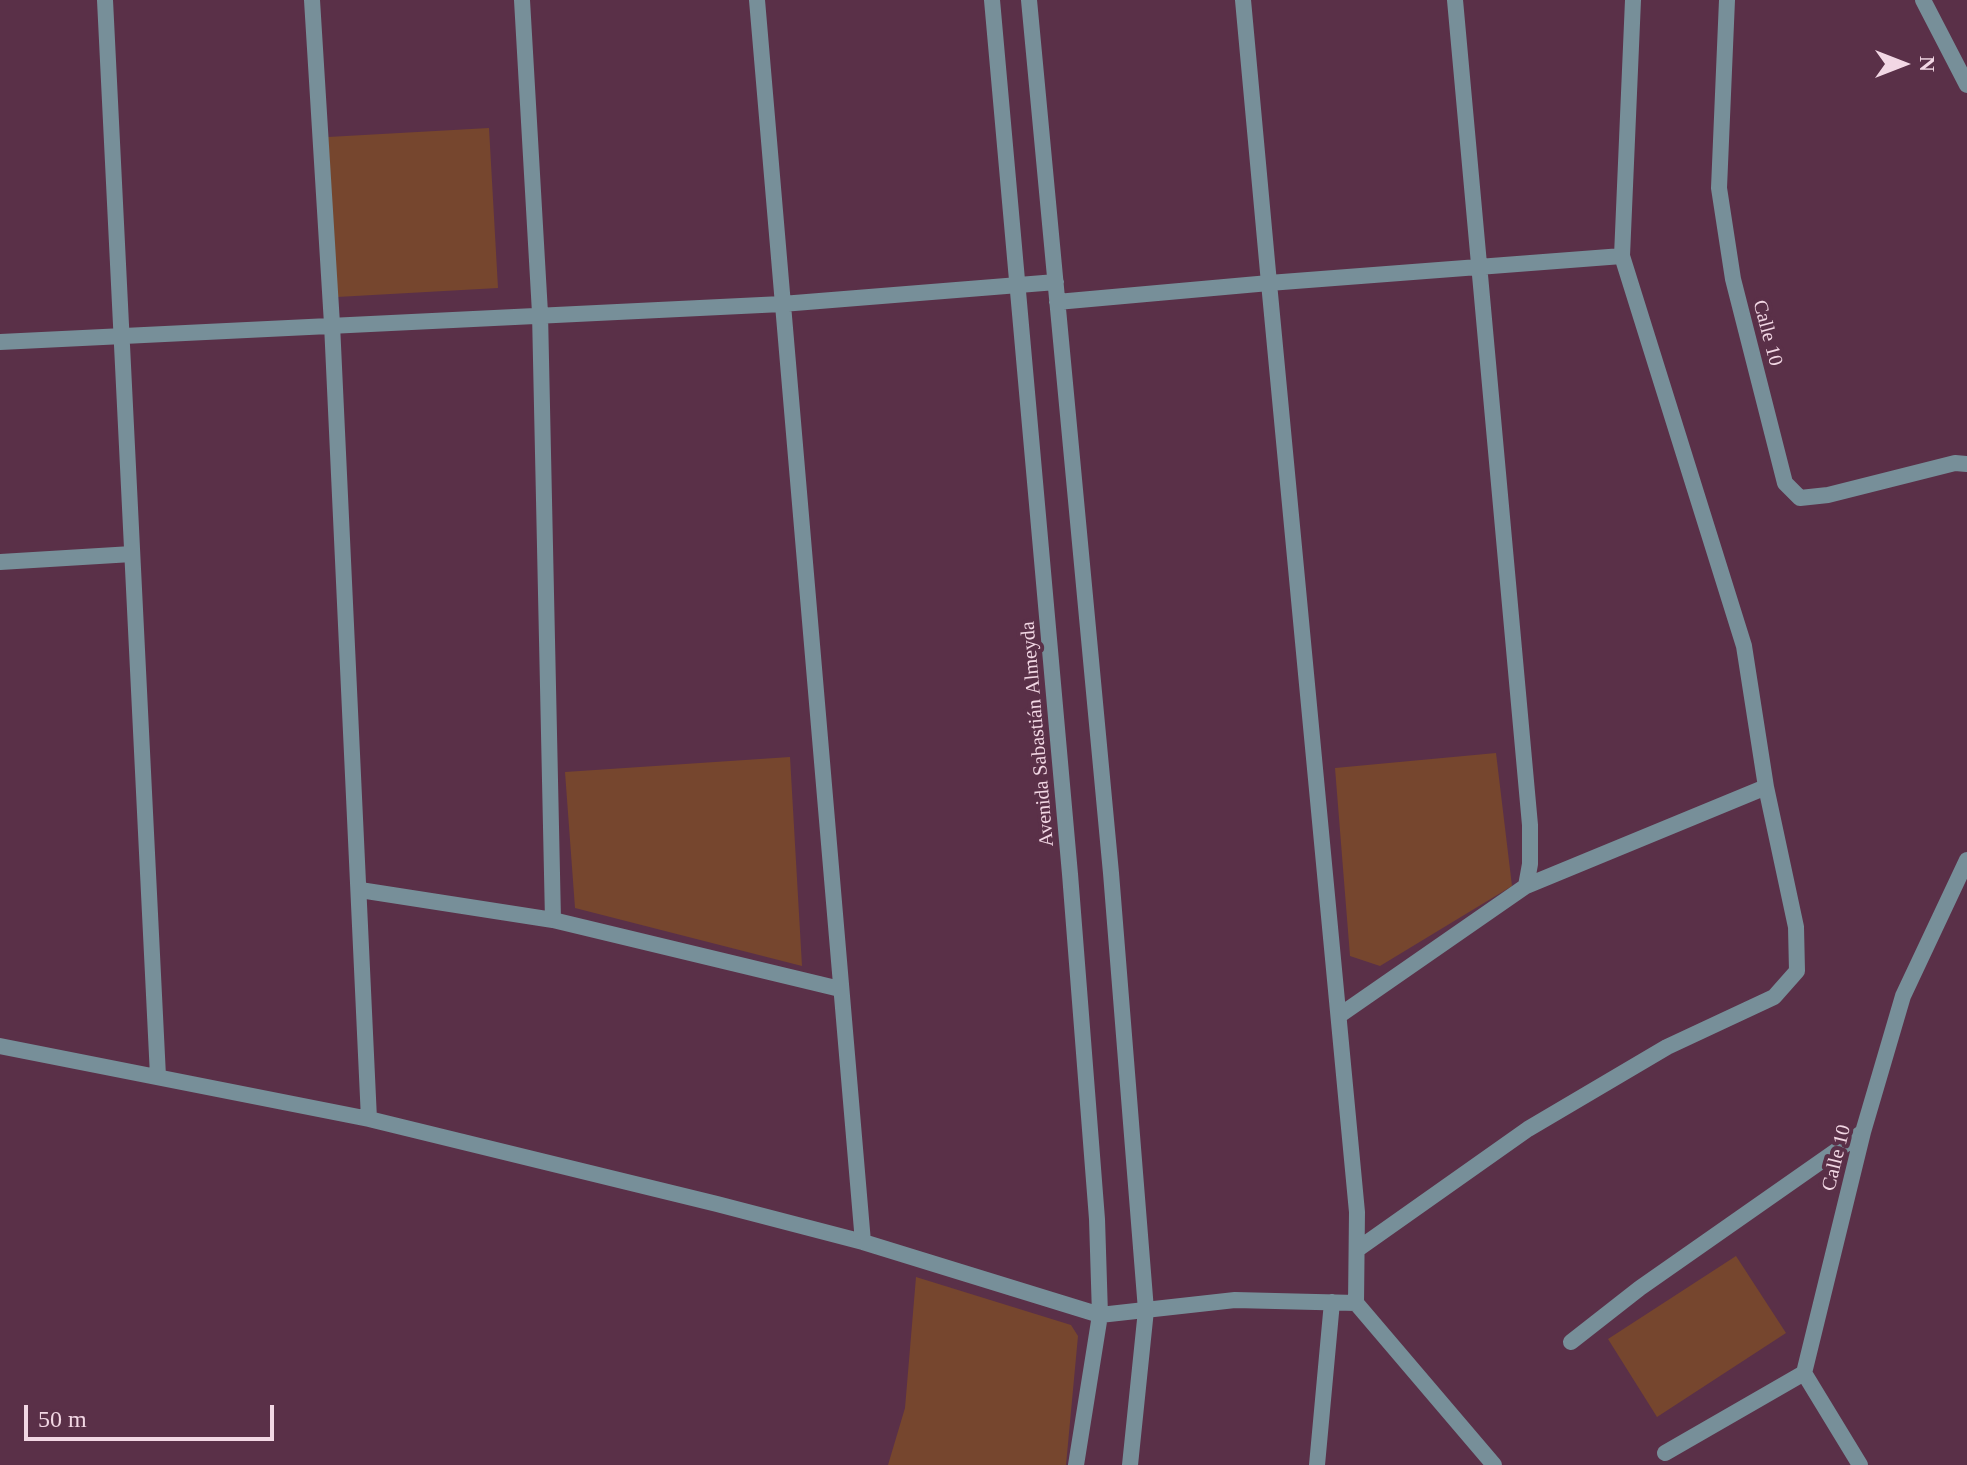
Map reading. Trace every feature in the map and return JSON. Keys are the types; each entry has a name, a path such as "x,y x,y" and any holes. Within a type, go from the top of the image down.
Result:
{"street":[{"path":"105,0 124,334 158,1076"},
{"path":"312,0 332,324 369,1119"},
{"path":"522,0 540,313 553,920"},
{"path":"757,0 863,1242"},
{"name":"Avenida Sabastián Almeyda","path":"992,0 1070,874 1097,1219 1100,1315 1076,1465"},
{"path":"1029,0 1111,873 1146,1310 1130,1465"},
{"path":"1243,0 1340,1015 1358,1249 1356,1303 1494,1465"},
{"path":"1455,0 1530,825 1526,886"},
{"path":"1358,1249 1528,1129 1667,1047 1774,997 1797,971 1796,927 1766,787 1744,646 1622,256 1633,0"},
{"name":"Calle 10","path":"1727,0 1719,188 1733,279 1785,483 1800,498 1828,495 1955,463 1967,464"},
{"path":"1923,0 1967,85"},
{"path":"1057,302 1622,256"},
{"path":"0,342 540,313 782,304 1056,282"},
{"path":"0,562 132,554"},
{"path":"1340,1015 1526,886 1766,787"},
{"name":"Calle 10","path":"1804,1373 1863,1132 1903,996 1967,860"},
{"path":"360,890 553,920 840,989"},
{"path":"0,1046 369,1119 863,1242 1100,1315 1235,1300 1356,1303"},
{"path":"1571,1342 1640,1288 1863,1132"},
{"path":"1317,1465 1332,1302"},
{"path":"1665,1453 1804,1373 1860,1465"}],"shaded area":[{"path":"489,128 498,288 337,297 328,137"},
{"path":"1496,753 1512,886 1380,966 1350,956 1335,768"},
{"path":"790,757 802,966 575,908 565,772"},
{"path":"1736,1256 1786,1333 1657,1417 1608,1339"},
{"path":"916,1277 1071,1325 1078,1336 1066,1465 888,1465 905,1408"}]}
